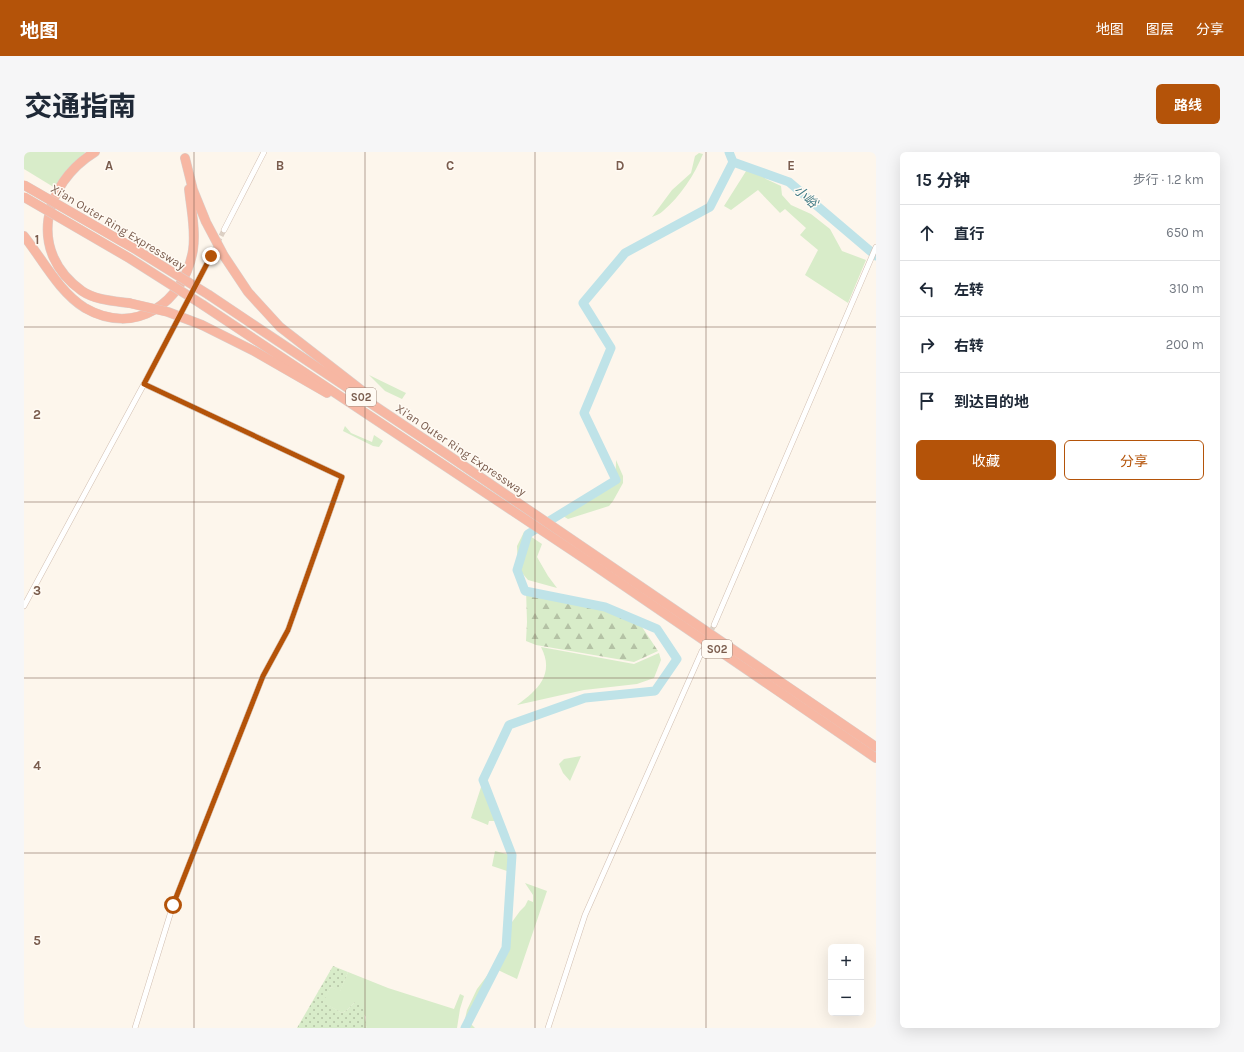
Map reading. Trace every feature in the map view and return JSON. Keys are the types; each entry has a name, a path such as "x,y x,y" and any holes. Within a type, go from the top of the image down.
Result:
{"highway":[{"path":"95,152 72,169 60,184 53,198 48,231 50,249 57,264 66,277 83,291 101,299 168,312 202,325 254,351 437,459"},
{"path":"24,236 50,273 67,293 84,307 99,314 117,318 134,318 150,312 167,301 182,283 193,249 193,232 185,155"},
{"path":"185,155 193,190 206,222 224,256 248,292 280,327 334,370 445,453"},
{"name":"Xi'an Outer Ring Expressway","path":"24,185 135,249 209,295 445,453 510,503"},
{"name":"Xi'an Outer Ring Expressway","path":"24,197 129,258 437,459 510,503 876,747"},
{"name":"Xi'an Outer Ring Expressway","path":"561,537 876,758"}],"street":[{"path":"224,230 264,152"},
{"path":"714,625 876,247"},
{"path":"24,606 144,384 211,256"},
{"path":"135,1028 173,905 263,676 288,630 342,477 144,384"},
{"path":"548,1028 585,915 702,651"}],"green space":[{"path":"24,152 85,152 74,173 60,191 24,169"},
{"path":"699,153 703,154 700,162 681,192 662,212 652,217 672,190 691,173 695,156"},
{"path":"754,167 766,179 781,186 782,195 791,205 811,214 830,229 842,251 866,260 848,303 805,275 818,250 800,235 806,228 785,209 780,213 758,190 731,210 724,206 748,168"},
{"path":"369,375 406,393 402,399 385,391"},
{"path":"345,426 351,433 372,442 374,435 383,441 379,447 373,446 343,431"},
{"path":"616,460 623,476 623,483 609,506 568,519 558,513 583,504 598,496 610,484 614,476 616,470"},
{"path":"524,532 542,544 537,557 557,588 528,580 518,568 517,546"},
{"path":"526,589 558,601 629,615 642,627 658,651 634,662 536,645 526,641"},
{"path":"541,647 634,664 659,653 661,660 654,678 637,684 584,690 517,705 538,687 545,673 545,657"},
{"path":"581,756 570,781 563,773 559,764 564,759"},
{"path":"483,781 497,821 489,821 488,825 471,818"},
{"path":"495,851 510,855 513,873 492,866"},
{"path":"525,883 547,891 517,979 498,970 491,983 477,1001 471,1015 469,1022 475,1028 463,1028 467,1010 477,989 505,952 512,922 528,900 533,902 533,895"},
{"path":"333,966 348,972 340,992 331,987 323,1002 342,1013 355,1002 359,1002 364,1012 367,1028 297,1028"},
{"path":"348,972 388,988 454,1009 460,994 464,996 457,1028 367,1028 365,1023 366,1017 355,1002 342,1013 322,1002 331,987 340,991"}],"waterway":[{"name":"小峪","path":"729,152 733,162 789,182 876,256"},
{"path":"465,1028 506,948 512,855 483,780 509,725 585,698 655,691 677,659 657,629 605,607 525,591 517,570 528,534 616,480 584,413 611,348 583,303 625,253 710,207 733,162"}],"tunnel":[{"path":"211,256 224,230"},
{"path":"702,651 714,625"}],"route":[{"path":"173,905 263,676 288,630 342,477 144,384 211,256"}]}
